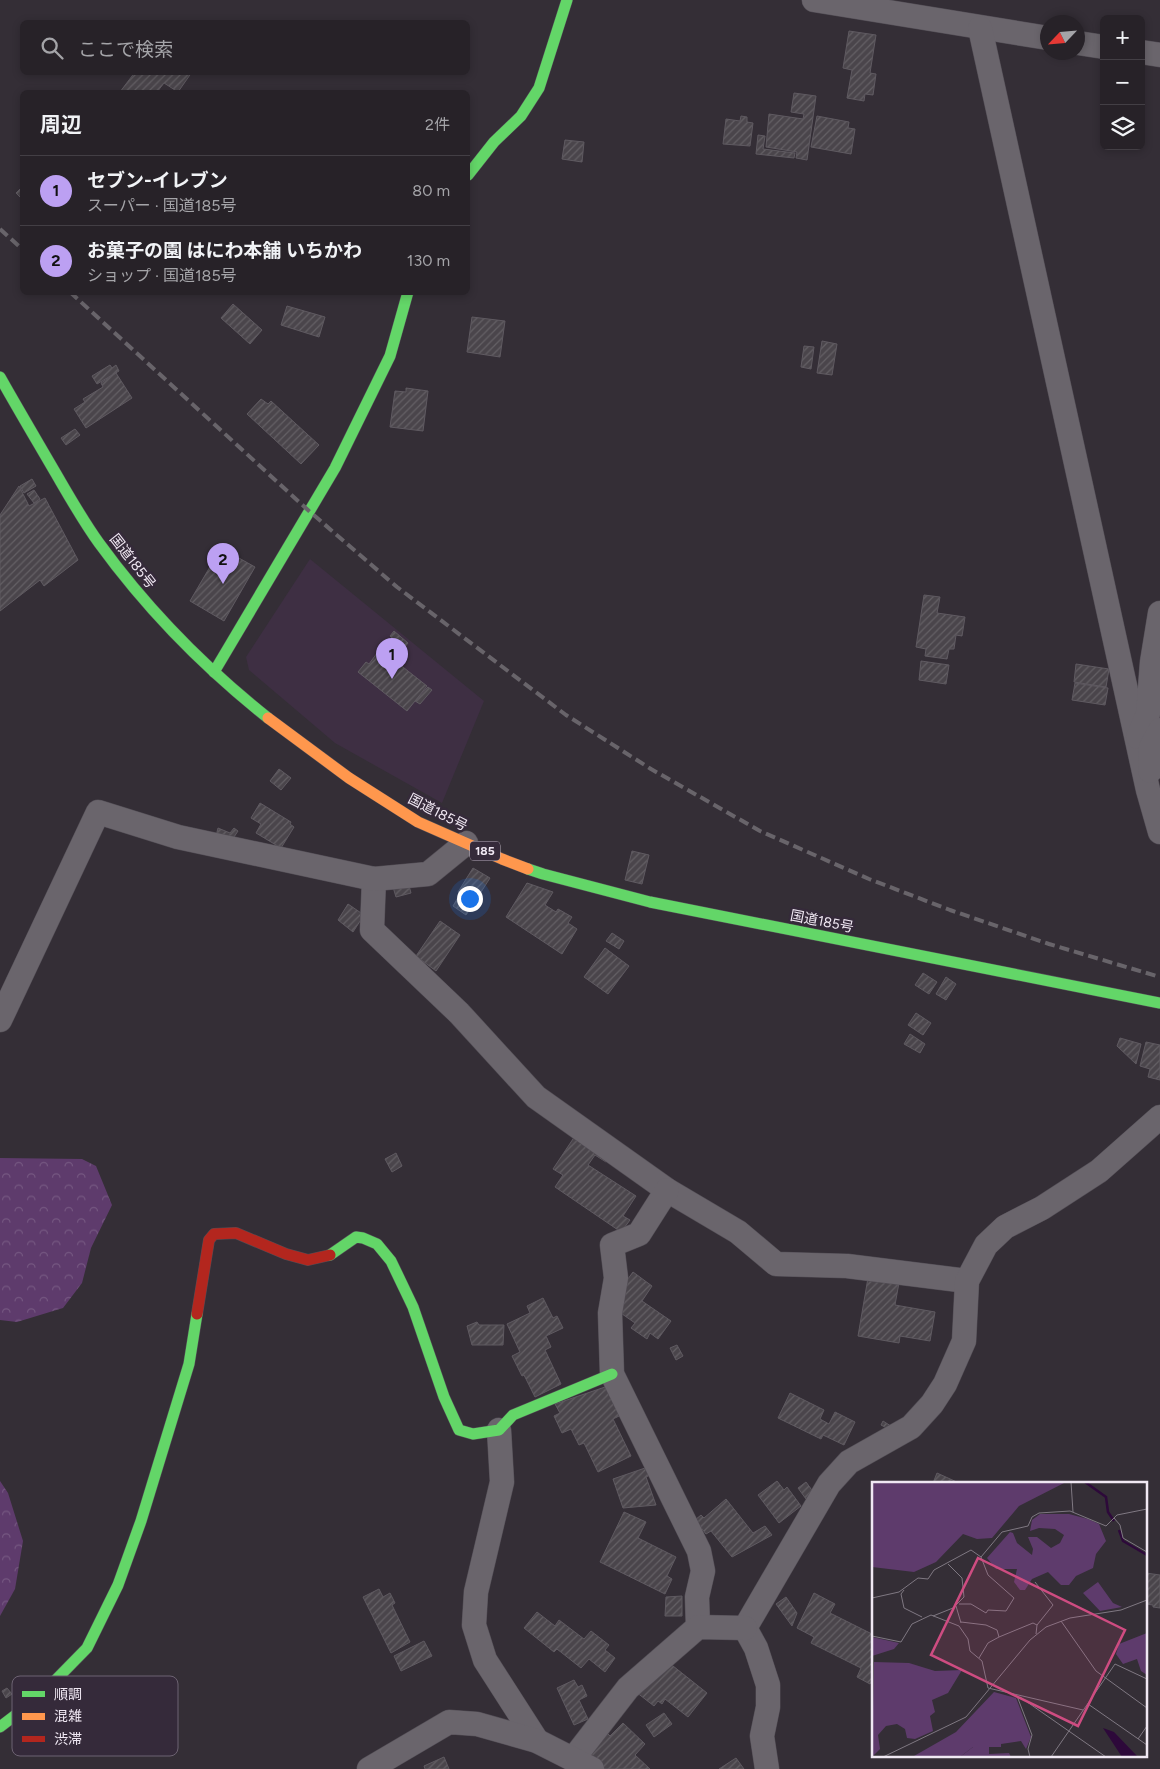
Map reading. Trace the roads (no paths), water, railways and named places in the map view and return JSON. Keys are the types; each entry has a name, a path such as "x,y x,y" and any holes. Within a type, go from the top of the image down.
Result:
{"main road":[{"path":"470,172 494,142 521,116 539,88 567,0"},
{"path":"214,672 335,468 390,356 407,295"},
{"name":"国道185号","path":"0,377 72,501 99,542 142,597 184,643 238,694 284,730 349,778 418,822 543,874 650,902 1160,1003"},
{"path":"60,1676 87,1648 118,1585 141,1521 189,1364 210,1240 214,1234 236,1233 286,1254 308,1260 332,1255 356,1238 363,1238 377,1244 391,1261 413,1307 444,1396 459,1430 473,1434 499,1430 513,1415 612,1374"},
{"path":"0,1727 12,1718"}],"street":[{"path":"814,0 896,6 980,28 1040,37"},
{"path":"980,28 1138,737 1148,790 1160,832"},
{"path":"1085,44 1100,46"},
{"path":"1145,53 1160,55"},
{"path":"1138,737 1148,714 1152,662 1160,613"},
{"path":"1148,790 1151,747 1160,730"},
{"path":"0,1020 98,812 178,837 374,879 428,874 466,843"},
{"path":"374,879 372,930 459,1013 536,1097 667,1190 738,1232 776,1264 847,1266 966,1281"},
{"path":"745,1628 828,1484 849,1462 911,1427 932,1404 945,1384 964,1341 966,1281 986,1245 1006,1227 1042,1208 1099,1171 1160,1117"},
{"path":"667,1190 639,1234 612,1245 616,1278 610,1313 612,1374 699,1551 704,1571 697,1597 698,1627"},
{"path":"499,1430 502,1482 476,1592 474,1625 485,1660 537,1741"},
{"path":"369,1769 449,1722 476,1724 537,1741 582,1764 628,1688 698,1627 745,1628"},
{"path":"745,1628 756,1648 768,1685 768,1707 762,1736 767,1769"}],"railway":[{"path":"0,229 20,247"},
{"path":"73,295 309,511 397,587 566,715 651,769 760,831 869,879 950,910 1049,944 1160,977"}],"place":[{"name":"お菓子の園 はにわ本舗 いちかわ","path":"223,584"},
{"name":"セブン-イレブン","path":"392,679"}]}
